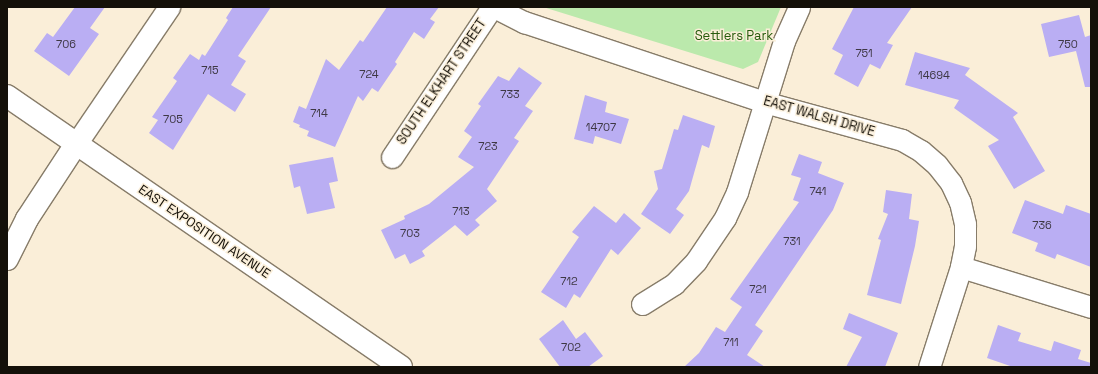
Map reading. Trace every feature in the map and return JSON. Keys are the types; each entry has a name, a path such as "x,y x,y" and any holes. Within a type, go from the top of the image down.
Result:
{"street":[{"path":"7,259 31,213 169,7"},
{"name":"EAST WALSH DRIVE","path":"493,7 524,22 764,102 902,140 921,151 938,165 951,183 960,202 965,231 965,246 961,267 929,367"},
{"name":"SOUTH ELKHART STREET","path":"392,157 493,7"},
{"path":"642,304 674,284 696,261 725,218 737,192 784,41 799,7"},
{"name":"EAST EXPOSITION AVENUE","path":"7,96 401,367"},
{"path":"961,267 1091,307"}],"green space":[{"name":"Settlers Park","path":"543,7 781,7 758,62 743,69"}],"building":[{"path":"75,7 105,7 90,28 99,34 69,76 34,51 47,33 53,37"},
{"path":"233,7 271,7 238,56 246,61 231,85 246,94 235,112 208,94 173,150 149,133 158,120 152,117 177,81 173,78 190,54 199,60 202,54 205,56 228,20 226,18"},
{"path":"387,7 439,7 430,19 435,22 424,39 414,32 395,62 397,64 378,92 372,88 363,101 358,96 335,147 307,136 309,131 299,127 300,125 293,122 299,106 306,109 326,59 339,70 360,40 363,42"},
{"path":"854,7 912,7 887,43 893,45 880,69 870,64 858,87 834,74 843,55 832,49"},
{"path":"1079,15 1085,37 1091,35 1091,87 1085,87 1076,51 1049,57 1041,24"},
{"path":"915,52 970,68 965,75 1018,113 1013,117 1045,171 1014,189 988,146 999,140 954,108 959,100 905,85"},
{"path":"519,67 542,83 525,106 533,111 514,138 519,141 487,189 497,201 475,220 480,225 467,236 455,225 422,251 425,256 410,264 405,254 395,259 381,230 405,219 404,216 429,204 474,167 458,157 472,137 464,131 481,106 478,104 498,76 509,81"},
{"path":"585,95 607,102 605,112 629,119 621,144 595,136 593,144 574,139"},
{"path":"683,115 715,126 709,148 702,145 689,191 676,209 684,215 670,234 641,214 658,189 654,171 662,169 674,129 678,130"},
{"path":"799,154 822,162 818,173 844,183 833,210 755,325 763,331 747,355 765,367 684,367 699,353 716,327 725,332 742,307 730,299 799,202 793,200 801,178 791,175"},
{"path":"333,157 338,181 329,183 335,208 307,214 300,186 294,188 289,165"},
{"path":"886,190 912,194 909,219 919,221 915,246 901,304 867,295 881,240 878,239 888,214 883,212"},
{"path":"1025,200 1063,214 1066,205 1091,214 1091,267 1057,254 1055,259 1035,251 1038,243 1012,233"},
{"path":"594,206 616,223 624,213 641,228 618,255 611,249 580,298 574,294 566,308 541,292 579,237 572,232"},
{"path":"849,313 898,333 885,367 846,367 862,337 843,329"},
{"path":"563,320 576,339 585,332 603,356 588,367 560,367 539,339"},
{"path":"998,325 1021,333 1018,341 1051,351 1054,341 1081,350 1078,359 1091,363 1090,367 1013,367 987,358"}]}
